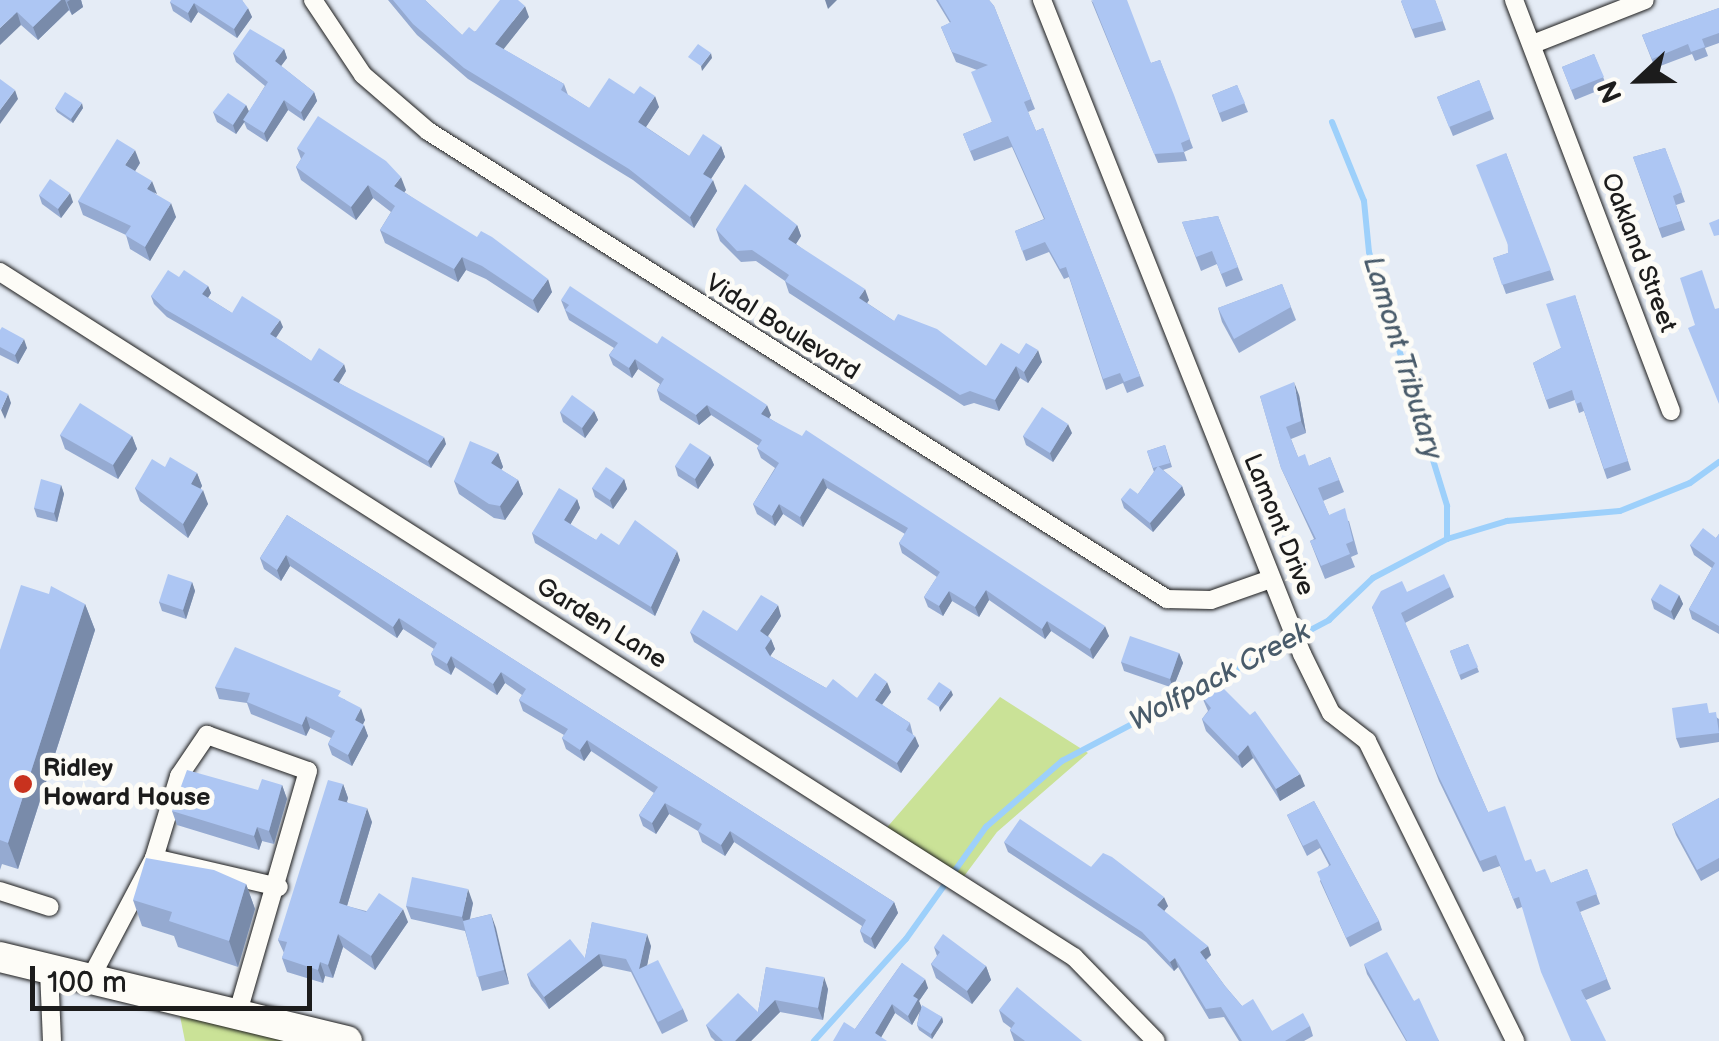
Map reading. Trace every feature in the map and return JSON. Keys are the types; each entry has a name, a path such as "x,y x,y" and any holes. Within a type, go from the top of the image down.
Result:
{"highway":[{"path":"0,957 347,1041"}],"street":[{"name":"Vidal Boulevard","path":"314,0 363,75 428,131 1167,600 1200,602 1272,580"},
{"name":"Lamont Drive","path":"1042,0 1302,654 1331,713 1367,741 1516,1041"},
{"name":"Oakland Street","path":"1514,0 1671,411"},
{"path":"1533,44 1646,0"},
{"name":"Garden Lane","path":"0,272 1074,957 1156,1041"},
{"path":"89,980 154,858 179,776 207,735 308,771 279,888 237,1016"},
{"path":"154,858 279,888"},
{"path":"0,890 50,907"},
{"path":"49,970 52,1041"}],"green space":[{"path":"1000,697 1088,753 997,832 959,883 883,832"},
{"path":"179,1011 335,1041 185,1041"}],"building":[{"path":"0,0 61,0 33,27 17,12 0,28"},
{"path":"171,0 242,0 248,8 234,29 194,3 188,13"},
{"path":"393,0 425,0 462,35 469,27 475,32 500,0 518,0 525,6 495,44 564,84 561,90 589,108 609,78 634,94 640,86 655,96 638,122 689,156 703,134 721,146 703,174 713,180 690,217 629,169 464,68 413,24"},
{"path":"938,0 989,0 994,6 1031,99 1024,102 1036,131 1043,128 1140,376 1124,382 1120,373 1103,379 1066,267 1060,269 1045,242 1022,251 1015,231 1045,219 1008,136 970,151 963,134 992,122 971,72 988,65 952,52 941,27 951,22"},
{"path":"1092,0 1127,0 1151,63 1160,60 1174,95 1190,139 1181,143 1184,152 1154,154"},
{"path":"1402,0 1435,0 1443,21 1412,29"},
{"path":"1719,8 1719,33 1702,39 1705,47 1691,52 1688,44 1652,59 1642,35"},
{"path":"250,29 284,49 275,61 314,92 301,112 284,100 264,133 243,120 268,82 233,53"},
{"path":"698,44 711,53 701,66 688,57"},
{"path":"1594,54 1604,77 1571,90 1562,67"},
{"path":"0,79 15,90 0,110"},
{"path":"1479,80 1491,110 1449,127 1437,97"},
{"path":"1237,85 1245,103 1219,113 1212,95"},
{"path":"65,92 82,103 71,119 55,108"},
{"path":"228,93 246,105 233,125 213,112"},
{"path":"318,116 386,161 401,177 394,186 477,237 481,231 492,237 548,279 533,300 482,266 462,257 454,269 380,230 395,206 368,185 351,207 296,167 305,153 297,148"},
{"path":"117,139 135,150 125,165 152,181 147,189 171,203 145,247 125,235 131,226 78,201"},
{"path":"1665,148 1682,192 1673,196 1681,221 1659,228 1633,157"},
{"path":"1506,153 1551,270 1502,285 1493,258 1508,253 1508,245 1476,165"},
{"path":"50,179 70,193 58,209 39,195"},
{"path":"745,184 797,225 788,239 865,289 859,298 894,321 898,314 937,329 986,366 1001,343 1019,354 1026,343 1038,350 1024,372 1016,366 995,400 970,391 960,395 785,281 789,275 752,250 737,251 716,229"},
{"path":"1218,216 1238,267 1221,274 1212,251 1196,257 1182,222"},
{"path":"1719,219 1719,235 1714,236 1709,223"},
{"path":"168,270 179,277 184,270 208,286 202,294 232,313 242,296 280,320 270,334 311,361 319,348 344,364 333,380 444,437 428,461 165,309 151,296"},
{"path":"1702,270 1715,309 1719,308 1719,404 1688,328 1695,325 1680,278"},
{"path":"1282,284 1291,307 1234,339 1218,308"},
{"path":"570,286 657,344 662,336 767,405 761,414 802,436 806,430 1105,626 1090,649 1047,621 1042,629 986,590 975,607 949,591 939,606 924,597 940,572 899,543 908,528 823,478 800,517 779,504 772,516 753,504 779,463 757,448 762,440 707,405 696,415 657,390 664,379 635,359 629,368 609,355 618,343 565,310 569,305 561,300"},
{"path":"1575,295 1628,461 1604,469 1581,402 1576,404 1572,390 1546,400 1533,363 1561,348 1546,304"},
{"path":"2,327 24,339 15,355 0,347"},
{"path":"1294,382 1301,421 1286,427 1298,457 1305,454 1309,466 1330,457 1339,480 1318,488 1329,515 1345,508 1353,541 1346,544 1350,554 1321,566 1310,541 1316,539 1281,468 1260,396"},
{"path":"0,390 8,394 1,410 0,409"},
{"path":"572,395 594,411 582,428 560,412"},
{"path":"80,403 132,436 113,465 60,435"},
{"path":"1042,407 1068,424 1050,453 1023,436"},
{"path":"470,441 498,453 491,463 518,480 500,506 489,504 454,481"},
{"path":"690,443 710,456 695,479 675,466"},
{"path":"1165,445 1170,463 1153,468 1147,451"},
{"path":"170,457 197,473 191,484 203,490 183,524 135,488 152,459 165,467"},
{"path":"1158,466 1182,486 1150,523 1121,499 1130,488 1138,494"},
{"path":"606,467 624,479 610,500 592,488"},
{"path":"41,479 61,485 54,513 34,508"},
{"path":"559,488 577,499 564,520 596,540 601,533 619,545 635,520 677,551 651,607 532,533"},
{"path":"287,515 894,902 871,938 860,931 866,920 730,831 721,845 698,831 702,824 665,803 652,823 639,815 658,787 587,740 580,750 562,738 568,729 519,700 526,689 501,672 493,684 451,656 447,664 431,654 437,643 399,618 393,627 286,555 277,570 260,558"},
{"path":"1703,528 1716,538 1719,534 1719,626 1689,609 1715,563 1690,545"},
{"path":"168,574 192,582 183,610 159,602"},
{"path":"1444,574 1450,587 1401,613 1488,812 1505,806 1525,861 1531,859 1536,872 1545,869 1551,883 1587,869 1597,894 1576,902 1607,979 1581,990 1606,1041 1571,1041 1541,972 1519,897 1513,899 1496,855 1480,861 1436,771 1372,607 1381,591 1402,581 1407,592"},
{"path":"1660,584 1679,595 1671,611 1651,599"},
{"name":"Ridley Howard House","path":"21,585 49,594 51,586 85,604 8,843 0,840 0,650"},
{"path":"761,595 778,605 760,631 771,639 765,648 770,656 826,688 833,679 857,698 875,673 887,682 875,700 910,723 906,730 915,736 897,763 690,632 703,610 737,631"},
{"path":"1130,636 1179,653 1170,679 1121,662"},
{"path":"1468,644 1478,667 1459,675 1450,651"},
{"path":"235,647 341,691 338,696 361,708 355,720 364,725 348,755 328,744 335,731 306,716 302,725 247,702 250,693 215,687"},
{"path":"939,682 951,690 939,707 927,699"},
{"path":"1222,687 1250,715 1255,711 1300,774 1276,789 1248,745 1238,756 1202,719 1211,708 1202,697"},
{"path":"1707,703 1709,713 1716,712 1719,733 1676,738 1672,708"},
{"path":"187,770 258,790 262,779 282,785 269,831 257,827 254,836 172,811"},
{"path":"328,780 343,784 338,800 367,808 339,903 366,912 379,893 403,909 371,956 338,934 328,965 320,962 318,970 282,958 287,942 278,940"},
{"path":"1719,798 1719,858 1697,870 1672,824"},
{"path":"1314,801 1379,921 1346,938 1317,872 1331,865 1317,839 1303,846 1287,815"},
{"path":"1020,819 1091,867 1103,853 1112,857 1164,897 1157,905 1208,946 1200,952 1225,986 1242,1006 1253,999 1272,1031 1303,1013 1310,1026 1285,1041 1242,1041 1221,1007 1206,1009 1175,958 1170,962 1142,932 1004,842"},
{"path":"146,858 214,870 246,884 229,941 169,921 172,912 133,900"},
{"path":"412,877 468,889 462,917 406,906"},
{"path":"491,914 504,970 477,977 463,921"},
{"path":"592,922 647,934 639,969 658,960 683,1009 658,1022 626,959 599,954 544,997 527,974 570,939 585,958"},
{"path":"943,934 986,966 967,991 931,964 940,952 934,947"},
{"path":"1387,952 1414,1001 1419,998 1439,1041 1407,1041 1364,964"},
{"path":"902,963 925,979 913,996 918,999 908,1016 892,1004 875,1033 887,1041 833,1041 844,1022 855,1029"},
{"path":"766,967 824,977 818,1008 775,1000 735,1041 723,1041 706,1025 738,993 758,1012"},
{"path":"1017,987 1082,1041 1025,1041 1010,1030 1015,1023 999,1010"},
{"path":"922,1005 942,1017 931,1034 917,1025"}],"waterway":[{"name":"Lamont Tributary","path":"1332,122 1364,201 1369,252 1447,506 1447,539"},
{"name":"Wolfpack Creek","path":"814,1041 906,939 986,827 1062,761 1329,620 1373,578 1447,539 1507,521 1620,511 1690,483 1719,462"}],"place":[{"name":"Ridley Howard House","path":"23,784"}]}
